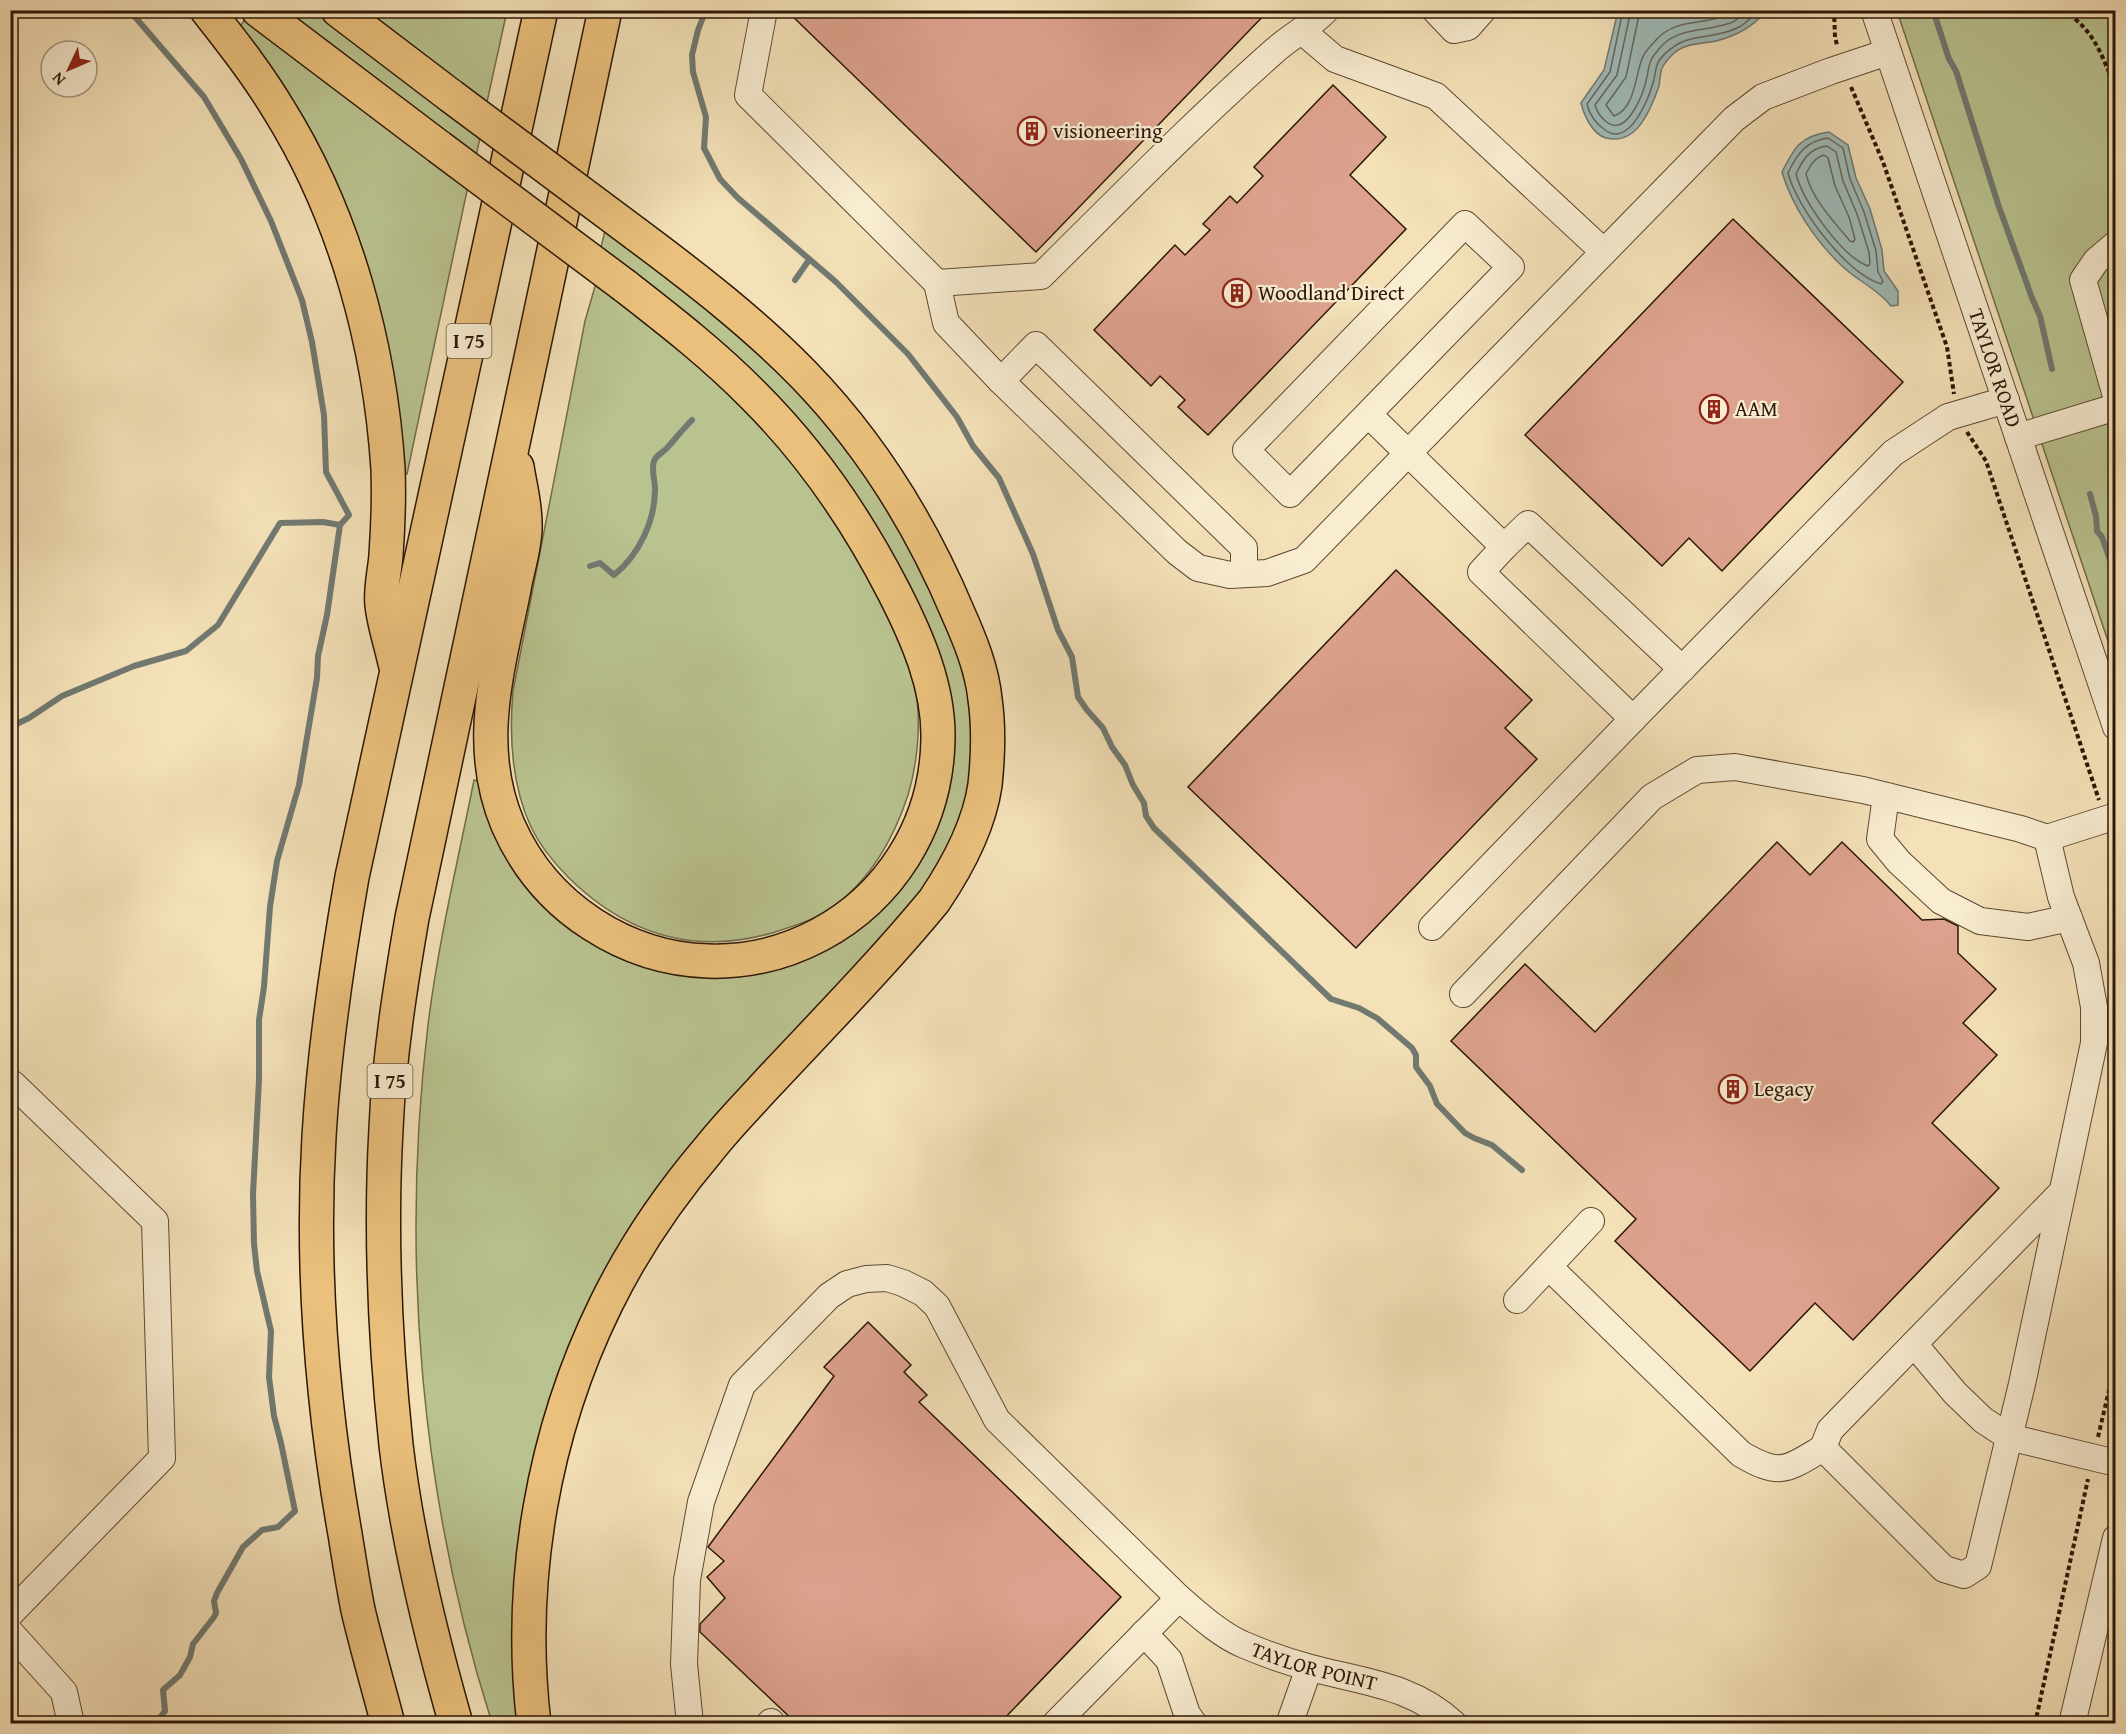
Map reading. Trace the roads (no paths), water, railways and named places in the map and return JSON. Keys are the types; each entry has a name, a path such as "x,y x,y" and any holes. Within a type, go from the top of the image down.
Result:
{"highway":[{"path":"207,10 256,75 285,121 325,200 345,249 359,294 379,383 388,470 386,556 381,604 397,672"},
{"path":"258,10 687,335 755,397 813,462 861,533 884,573 921,650 936,709 938,737 936,764 920,826 903,858 873,896 853,914 807,942 781,951 727,962 697,961 667,957 637,948 609,935 581,917 557,897 538,876 521,850 499,801 489,745 491,702 525,529 514,443"},
{"path":"338,10 734,309 804,375 836,410 890,484 933,558 968,637 985,698 987,760 984,788 966,845 951,876 916,922 710,1147 653,1222 606,1304 569,1394 544,1487 531,1575 529,1622 529,1665 534,1724"},
{"name":"I 75","path":"388,1724 358,1609 333,1464 319,1310 317,1247 319,1140 333,987 352,877 541,10"},
{"name":"I 75","path":"456,1724 422,1592 396,1446 383,1268 386,1127 400,988 412,918 605,10"}],"street":[{"path":"764,10 748,95 937,283 946,323 1001,381 1177,552 1198,568 1230,574 1267,573 1304,560 1734,118 1763,97 1888,52"},
{"path":"937,283 1041,276 1274,51 1326,10"},
{"path":"1435,10 1454,30 1468,27 1484,10"},
{"name":"TAYLOR ROAD","path":"1874,10 2115,727"},
{"path":"1302,31 1335,59 1436,96 1604,252"},
{"path":"1465,224 1511,267 1368,414 1290,494 1246,450 1465,224"},
{"path":"2115,244 2096,261 2083,280 2115,396"},
{"path":"1001,381 1036,345 1244,548 1244,574"},
{"path":"1432,927 1893,453 1948,417 2006,400"},
{"path":"2018,437 2115,407"},
{"path":"1368,414 1504,547"},
{"path":"1633,719 1481,572 1504,547 1528,524 1682,669"},
{"path":"1464,994 1652,797 1697,770 1735,766 1886,796 2021,829 2047,838 2115,816"},
{"path":"1886,796 1880,839 1899,862 1941,901 1980,921 2028,927 2069,918"},
{"path":"1823,1448 1944,1569 1964,1575 1978,1566 2022,1384 2094,1043 2094,1007 2086,963 2061,897 2047,838"},
{"path":"10,1086 13,1084 155,1221 162,1458 10,1614"},
{"path":"1549,1267 1741,1454 1762,1466 1780,1469 1797,1463 1823,1448 1830,1430 2061,1193"},
{"path":"1517,1300 1591,1221"},
{"name":"TAYLOR POINT","path":"690,1724 684,1664 687,1580 701,1502 742,1385 829,1296 848,1284 867,1279 887,1278 923,1293 937,1306 998,1420 1179,1598 1209,1623 1240,1643 1309,1668 1402,1690 1444,1715 1454,1724"},
{"path":"1914,1344 1983,1420 2009,1437 2104,1461"},
{"path":"2072,1724 2115,1538"},
{"path":"1055,1724 1179,1598"},
{"path":"10,1632 64,1692 71,1724"},
{"path":"1144,1633 1169,1660 1187,1714 1194,1724"},
{"path":"1293,1724 1292,1719 1309,1668"}],"water":[{"path":"1618,10 1766,11 1756,22 1737,34 1716,41 1688,46 1673,54 1662,68 1659,86 1647,115 1634,131 1617,139 1606,138 1597,133 1581,103 1604,70"},
{"path":"1829,132 1848,145 1856,178 1870,209 1882,250 1884,271 1898,291 1898,305 1891,306 1880,294 1847,271 1831,255 1805,222 1786,185 1782,172 1794,150 1805,140"}],"waterway":[{"path":"129,10 204,97 241,159 271,221 302,300 312,342 324,415 326,472 349,515 340,525 299,785 277,861 259,1020 259,1080 253,1194 254,1244 257,1271 271,1331 269,1377 274,1416 295,1511 278,1527 262,1530 243,1547 217,1593 214,1601 216,1613 214,1617 193,1644 190,1657 180,1675 163,1690 165,1711 155,1724"},
{"path":"706,10 692,55 693,72 706,117 704,148 720,179 738,198 836,282 908,354 957,417 973,446 999,478 1033,554 1058,630 1072,657 1078,697 1103,728 1112,747 1125,765 1144,803 1146,816 1154,828 1331,999 1359,1008 1377,1018 1412,1048 1416,1055 1416,1067 1430,1086 1437,1104 1465,1133 1492,1145 1522,1170"},
{"path":"1933,10 1949,59 1956,71 1998,204 2040,316 2052,369"},
{"path":"795,280 809,260"},
{"path":"590,566 600,563 614,575 631,558 644,536 652,513 655,489 654,461 692,420"},
{"path":"2090,494 2096,516 2097,531 2102,537 2116,577"},
{"path":"10,727 29,718 62,696 134,666 186,651 218,625 280,523 323,522 340,525"}],"place":[{"name":"visioneering","path":"1032,131"},
{"name":"Woodland Direct","path":"1237,293"},
{"name":"AAM","path":"1714,409"},
{"name":"Legacy","path":"1733,1089"}]}
